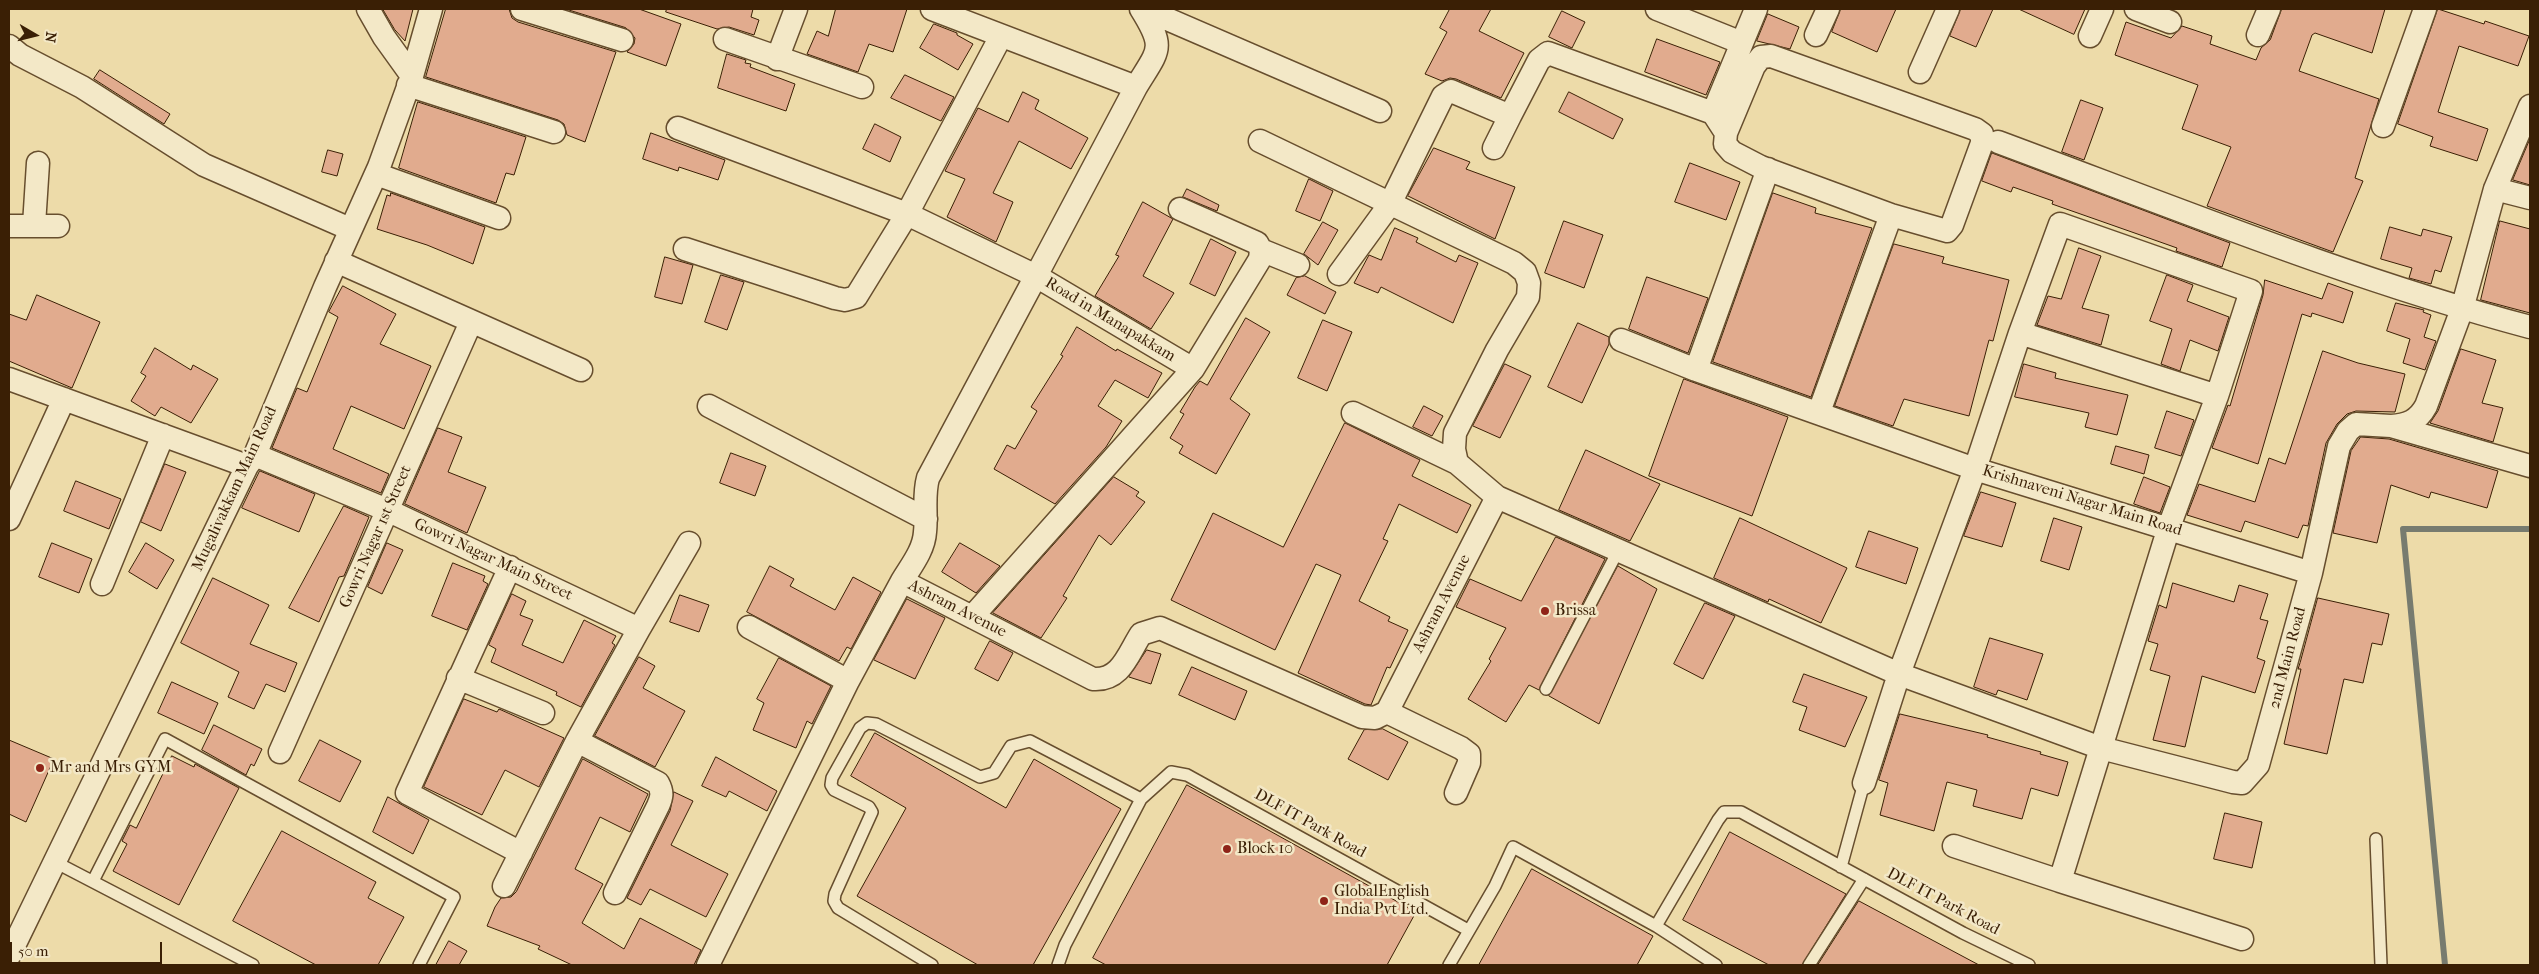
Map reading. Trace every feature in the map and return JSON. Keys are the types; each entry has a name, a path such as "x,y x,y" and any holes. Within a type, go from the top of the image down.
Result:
{"street":[{"path":"368,9 410,80 554,132"},
{"name":"Mugalivakkam Main Road","path":"9,956 251,460 336,261 376,174 410,80 431,9"},
{"path":"522,9 622,40"},
{"path":"777,59 796,9"},
{"path":"932,9 1136,87"},
{"path":"1142,9 1380,111"},
{"name":"Road in Manapakkam","path":"972,617 1193,369 1036,276 1155,54 1158,42 1142,9"},
{"path":"1657,9 1742,43"},
{"path":"1713,113 1756,9"},
{"path":"1816,35 1828,9"},
{"path":"1920,72 1948,9"},
{"path":"2090,36 2102,9"},
{"path":"2136,9 2170,22"},
{"path":"2258,36 2269,9"},
{"path":"2382,126 2426,9"},
{"path":"686,248 845,300 856,298 864,288 907,214 1001,36"},
{"path":"725,39 777,59 862,87"},
{"path":"9,46 20,55 82,87 204,165 350,229"},
{"path":"1494,148 1539,60 1548,53 1713,113 1726,133"},
{"path":"1771,56 1975,129 1982,134 1982,144 1956,216 1946,231 1891,214 1768,169 1732,152 1725,144 1726,133 1754,66 1760,58 1771,56"},
{"path":"1339,274 1390,204 1443,96 1451,92 1458,94 1510,116"},
{"path":"2391,426 2406,425 2421,415 2462,309 2495,189 2530,106"},
{"path":"678,128 907,214 1036,276 928,478 925,490 926,519 921,548 902,581"},
{"path":"1260,141 1514,263 1525,272 1529,284 1528,297 1497,350 1455,433 1454,449 1457,464"},
{"path":"1998,142 2266,241 2462,309 2530,327"},
{"path":"34,226 38,162"},
{"path":"1696,370 1768,169"},
{"path":"376,174 499,218"},
{"path":"2495,189 2530,198"},
{"path":"1180,209 1257,243 1261,250 1260,259 1193,369"},
{"path":"1819,412 1891,214"},
{"path":"1621,340 1696,370 1819,412 1975,469 2020,332 2060,224 2251,291 2217,396 2169,527 2060,881"},
{"path":"9,226 58,226"},
{"path":"1261,250 1298,265"},
{"path":"336,261 581,370"},
{"name":"Gowri Nagar 1st Street","path":"280,752 472,322"},
{"path":"2020,332 2217,396"},
{"name":"Gowri Nagar Main Street","path":"9,379 163,435 251,460 387,510 640,629"},
{"path":"9,519 64,399"},
{"path":"709,406 926,519"},
{"path":"1353,413 1457,464 1498,497 1899,674 2101,748"},
{"name":"2nd Main Road","path":"2101,748 2242,783 2258,766 2311,573 2339,446 2348,431 2356,424 2391,426"},
{"path":"2391,426 2530,466"},
{"path":"102,584 163,435"},
{"name":"Krishnaveni Nagar Main Road","path":"1864,783 1899,674 1975,469 2169,527 2311,573"},
{"name":"Ashram Avenue","path":"708,965 848,681 902,581 1093,679 1104,680 1118,672 1141,634 1160,628 1362,717 1375,718 1388,712 1498,497"},
{"path":"504,886 577,741 689,543"},
{"path":"510,567 407,793 521,853"},
{"path":"749,627 848,681"},
{"path":"458,678 543,713"},
{"path":"1388,712 1461,748 1468,754 1469,763 1456,793"},
{"path":"577,741 658,783 661,789 662,797 615,893"},
{"path":"1954,846 2242,939"}],"lane":[{"path":"1546,689 1619,549"},
{"path":"932,965 838,908 834,901 835,894 872,812 869,807 834,790 832,785 832,778 860,728 867,723 876,724 980,777 994,773 1011,746 1030,740 1141,799"},
{"path":"93,881 165,739 454,897 419,965"},
{"name":"DLF IT Park Road","path":"1058,965 1065,945 1141,799 1171,772 1187,775 1468,930"},
{"path":"1841,867 1864,783"},
{"name":"DLF IT Park Road","path":"1656,926 1724,812 1741,812 1841,867 2029,965"},
{"path":"2376,839 2381,965"},
{"path":"1449,965 1495,886 1513,847 1656,926 1716,965"},
{"path":"55,862 253,965"},
{"path":"1809,965 1864,879"}],"building":[{"path":"383,9 413,9 405,41 395,30"},
{"path":"446,9 509,9 512,18 518,22 616,52 585,142 567,135 564,124 558,120 426,77"},
{"path":"566,9 639,9 681,24 666,66 627,52 634,44 635,38 626,28"},
{"path":"667,9 753,9 751,17 759,20 754,35 729,27 717,29 666,12"},
{"path":"836,9 907,9 893,52 869,44 858,72 807,54 817,31 828,36"},
{"path":"1450,9 1491,9 1479,31 1524,53 1501,98 1456,79 1450,78 1442,81 1425,74 1447,32 1440,28"},
{"path":"1841,9 1896,9 1877,52 1832,32"},
{"path":"1961,9 1993,9 1976,47 1950,36"},
{"path":"2019,9 2085,9 2074,34"},
{"path":"2282,9 2385,9 2372,53 2315,33 2312,35 2299,71 2379,99 2355,178 2363,181 2333,252 2207,206 2231,147 2182,129 2198,85 2115,55 2126,22 2171,38 2182,26 2212,36 2210,44 2256,60 2261,48 2270,40"},
{"path":"2438,9 2484,24 2485,21 2529,36 2518,66 2459,46 2438,112 2488,129 2477,161 2430,146 2433,137 2398,124"},
{"path":"1562,11 1585,22 1572,48 1549,37"},
{"path":"1768,14 1799,27 1790,49 1757,41"},
{"path":"934,24 957,33 957,35 973,44 958,70 920,48"},
{"path":"1657,39 1720,62 1706,95 1645,72"},
{"path":"727,54 746,60 745,63 751,64 750,67 795,84 786,111 718,88"},
{"path":"100,70 170,114 164,124 94,79"},
{"path":"905,75 954,97 941,121 891,98"},
{"path":"1023,92 1039,100 1035,109 1088,138 1071,169 1019,141 993,193 1013,202 996,242 947,217 965,179 945,171 978,108 1008,122"},
{"path":"1569,92 1623,119 1613,139 1559,112"},
{"path":"2081,100 2103,108 2084,160 2062,152"},
{"path":"418,102 526,137 514,175 506,173 496,203 399,168"},
{"path":"875,124 901,137 890,162 863,149"},
{"path":"651,133 725,160 718,180 679,167 678,171 643,159"},
{"path":"2530,139 2530,185 2513,180"},
{"path":"1434,148 1470,162 1466,169 1515,187 1495,239 1408,196"},
{"path":"328,150 343,154 337,176 322,172"},
{"path":"1992,153 2230,243 2222,267 2176,251 2177,248 2052,204 2053,201 2013,187 2011,192 1982,181"},
{"path":"1690,163 1740,182 1726,220 1675,202"},
{"path":"1309,179 1333,191 1320,221 1296,211"},
{"path":"1187,189 1219,205 1217,211 1183,197"},
{"path":"391,193 485,227 473,264 427,245 377,229 387,195 390,196"},
{"path":"1773,193 1816,208 1815,213 1872,228 1811,397 1713,362"},
{"path":"1143,202 1173,219 1143,276 1174,293 1151,329 1095,296 1119,256 1116,255"},
{"path":"1564,221 1603,235 1584,288 1545,273"},
{"path":"2500,221 2530,229 2530,313 2481,300"},
{"path":"1323,222 1338,230 1318,265 1304,254"},
{"path":"2390,227 2421,236 2423,229 2452,237 2441,272 2435,270 2431,284 2409,278 2412,268 2381,259"},
{"path":"1395,228 1418,238 1416,242 1456,262 1459,255 1478,263 1453,323 1381,287 1378,293 1354,283 1369,255 1381,260"},
{"path":"1211,239 1236,252 1215,296 1190,284"},
{"path":"1894,244 1944,257 1942,263 2009,280 1993,341 1989,340 1969,416 1904,399 1893,426 1835,406"},
{"path":"2079,248 2101,256 2082,308 2109,315 2101,345 2037,325 2048,296 2061,299"},
{"path":"665,257 693,265 682,304 655,297"},
{"path":"721,275 744,282 727,330 705,322"},
{"path":"2167,275 2193,285 2187,301 2229,317 2218,351 2190,340 2180,371 2161,364 2172,329 2150,321"},
{"path":"1305,276 1336,292 1325,314 1287,295 1296,278"},
{"path":"1647,277 1708,298 1688,353 1629,329"},
{"path":"2265,280 2322,299 2328,283 2353,292 2343,323 2312,313 2311,317 2302,314 2258,464 2212,448 2228,405 2230,406 2263,295"},
{"path":"343,286 396,314 380,344 431,366 404,429 351,406 333,449 389,474 381,493 272,448 297,388 307,392 338,317 329,312"},
{"path":"37,295 100,322 72,388 9,361 9,314 26,320"},
{"path":"2396,303 2424,310 2423,312 2431,315 2424,337 2436,341 2425,370 2403,363 2410,339 2387,331"},
{"path":"1246,318 1270,332 1230,399 1250,414 1216,474 1179,453 1183,446 1170,438 1184,414 1180,412 1195,387 1200,381 1207,385"},
{"path":"1323,320 1352,332 1327,391 1298,378"},
{"path":"1578,323 1609,337 1609,344 1582,403 1548,387"},
{"path":"1077,327 1116,351 1117,349 1162,373 1148,398 1115,380 1098,406 1122,421 1106,447 1055,504 994,469 1007,445 1015,449 1037,411 1031,407 1063,356 1061,355"},
{"path":"155,348 191,370 193,365 218,379 191,423 161,407 155,416 131,401 146,376 141,373"},
{"path":"2461,349 2496,360 2482,403 2503,408 2493,442 2430,423 2438,411"},
{"path":"2323,351 2358,363 2405,374 2395,412 2356,411 2347,414 2337,424 2326,443 2308,526 2303,525 2298,538 2245,521 2241,532 2187,515 2199,484 2255,502 2269,458 2285,464"},
{"path":"1505,364 1531,376 1500,438 1473,426"},
{"path":"2024,364 2056,373 2055,378 2128,395 2117,435 2085,427 2089,413 2015,397"},
{"path":"1684,379 1788,417 1752,516 1649,476"},
{"path":"1424,406 1443,416 1432,436 1413,427"},
{"path":"2167,411 2194,420 2181,456 2155,448"},
{"path":"1345,423 1420,460 1412,476 1471,505 1457,533 1399,504 1383,539 1388,541 1359,601 1390,617 1388,621 1408,630 1390,668 1387,667 1371,705 1298,673 1341,575 1316,564 1275,650 1171,600 1213,513 1283,547"},
{"path":"438,428 462,437 448,472 486,487 467,533 405,504"},
{"path":"2361,437 2389,439 2498,471 2487,508 2431,492 2429,498 2391,485 2377,543 2333,533 2351,451"},
{"path":"2116,446 2149,455 2144,474 2111,464"},
{"path":"1586,450 1660,484 1630,541 1559,510"},
{"path":"731,453 766,466 755,496 720,483"},
{"path":"165,464 186,472 161,531 141,522"},
{"path":"260,471 315,494 299,532 242,508"},
{"path":"1114,477 1139,492 1136,496 1145,502 1111,545 1099,535 1063,596 1067,598 1041,638 993,613"},
{"path":"2144,477 2170,487 2160,513 2134,504"},
{"path":"76,481 121,499 109,529 64,511"},
{"path":"1981,492 2016,503 2002,547 1964,536"},
{"path":"344,506 369,517 344,576 339,577 319,622 289,608"},
{"path":"1740,518 1847,568 1821,623 1769,599 1768,602 1714,578"},
{"path":"2054,518 2082,527 2069,570 2041,561"},
{"path":"1869,531 1918,548 1906,584 1856,567"},
{"name":"Brissa","path":"1556,537 1605,559 1539,690 1529,685 1506,722 1468,699 1491,661 1489,659 1506,628 1456,607 1470,579 1521,601"},
{"path":"52,543 92,559 79,593 39,577"},
{"path":"146,543 174,560 157,589 129,572"},
{"path":"387,543 403,550 382,594 368,587"},
{"path":"960,543 1000,566 976,593 942,572"},
{"path":"453,563 485,576 483,581 488,584 467,630 432,616"},
{"path":"770,566 794,579 790,586 835,610 853,577 881,592 851,649 847,647 839,661 747,612"},
{"name":"Brissa","path":"1618,566 1657,589 1599,724 1549,696"},
{"path":"213,578 269,605 250,644 297,663 285,692 266,684 254,709 228,697 239,672 181,643"},
{"path":"2173,583 2234,602 2239,585 2268,594 2260,619 2268,621 2257,658 2265,661 2255,693 2202,676 2185,747 2153,740 2170,676 2150,670 2158,644 2148,641 2159,605 2166,608"},
{"path":"512,594 526,601 520,615 533,620 522,645 563,663 584,620 616,636 612,643 615,645 581,707 556,695 557,692 491,662 496,649 489,645"},
{"path":"680,595 709,605 699,632 670,622"},
{"path":"2318,598 2389,614 2382,645 2372,643 2363,683 2344,679 2327,754 2284,744 2301,669 2298,669"},
{"path":"907,599 945,618 915,679 874,660"},
{"path":"1705,603 1735,616 1703,679 1674,664"},
{"path":"1990,638 2043,654 2027,700 1998,690 1996,695 1974,687"},
{"path":"990,641 1013,653 998,681 975,669"},
{"path":"1147,650 1161,654 1151,684 1129,677"},
{"path":"639,657 655,666 643,688 685,711 655,767 595,736"},
{"path":"779,658 831,686 812,724 807,721 796,748 753,730 764,703 757,699"},
{"path":"1192,667 1247,691 1235,720 1179,695"},
{"path":"1804,674 1867,697 1845,747 1799,730 1807,707 1793,702"},
{"path":"172,682 218,703 204,734 158,713"},
{"path":"464,699 497,712 499,709 564,738 539,787 505,770 482,815 424,787"},
{"path":"1900,714 1988,735 1987,737 2041,752 2040,754 2068,762 2058,796 2031,788 2022,819 1973,806 1977,790 1947,782 1934,831 1880,815 1888,783 1879,780"},
{"path":"214,725 262,749 254,766 251,764 246,775 202,750"},
{"path":"1383,729 1408,742 1388,780 1348,759 1364,730"},
{"path":"875,733 1006,808 1034,759 1121,809 1033,965 978,965 857,896 906,808 851,776"},
{"path":"9,740 54,759 26,822 9,814"},
{"path":"320,740 361,761 340,802 299,781"},
{"path":"172,756 194,767 195,764 239,788 179,905 113,871 127,844 122,841 130,825 136,828"},
{"path":"716,757 777,791 767,811 729,791 726,797 702,786"},
{"path":"583,759 648,794 630,832 600,817 575,869 603,884 582,923 624,949 640,918 701,950 694,965 572,965 538,949 540,946 487,926 501,898 511,897 516,892"},
{"name":"Block 10","path":"1187,785 1416,912 1387,965 1106,965 1093,958"},
{"path":"674,792 693,801 671,845 728,874 706,917 650,889 641,905 627,898 670,811"},
{"path":"388,797 429,820 413,854 373,832"},
{"path":"2225,813 2262,822 2252,868 2214,859"},
{"path":"282,831 376,882 368,898 404,917 378,965 316,965 233,921"},
{"path":"1730,832 1846,894 1802,965 1769,965 1683,920"},
{"path":"1532,869 1653,936 1637,965 1479,965"},
{"path":"1859,901 1979,965 1818,965"},
{"path":"449,941 467,951 459,965 436,965"}],"waterway":[{"path":"2445,965 2403,529 2530,529"}],"place":[{"name":"Brissa","path":"1545,611"},
{"name":"Mr and Mrs GYM","path":"40,768"},
{"name":"Block 10","path":"1227,849"},
{"name":"GlobalEnglish India Pvt Ltd.","path":"1324,901"}]}
